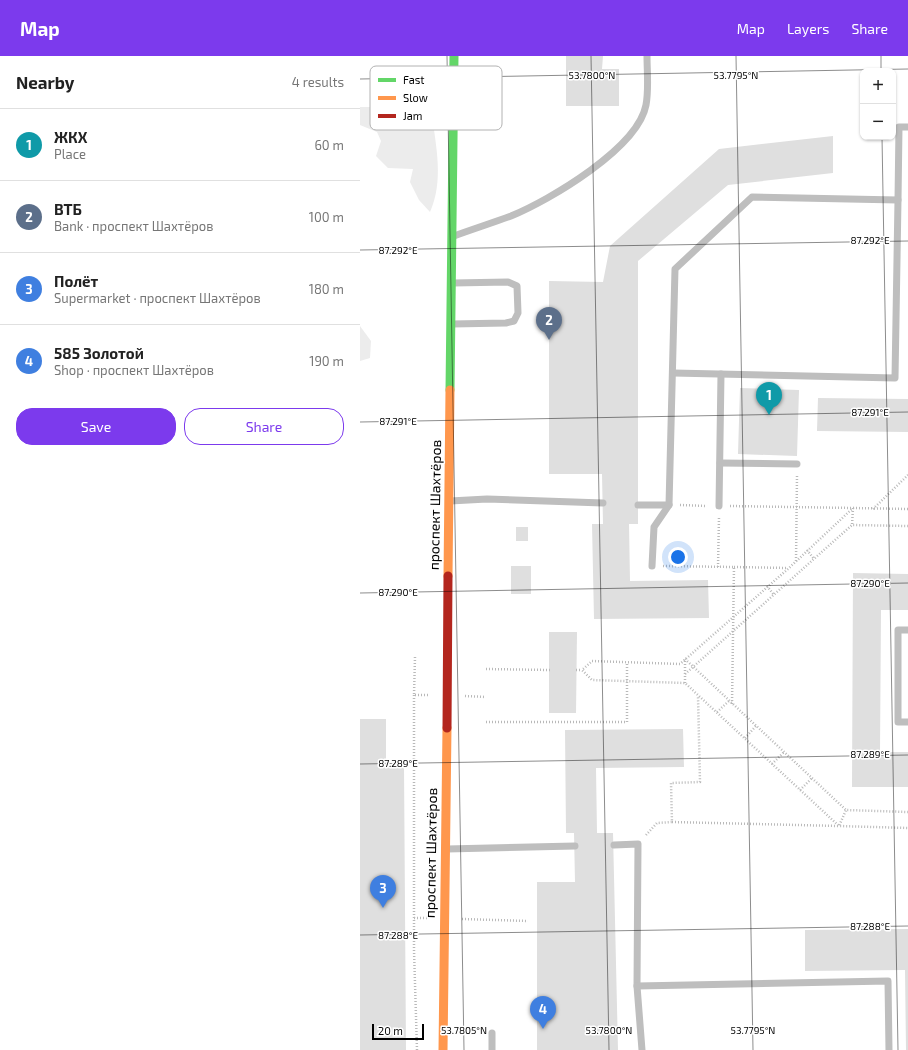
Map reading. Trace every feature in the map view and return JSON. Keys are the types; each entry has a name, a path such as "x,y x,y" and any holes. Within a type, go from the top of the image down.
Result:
{"street":[{"name":"проспект Шахтёров","path":"454,56 454,66"},
{"name":"проспект Шахтёров","path":"443,1050 453,130"}],"lane":[{"path":"452,237 511,216 543,200 579,178 613,152 639,124 646,105 647,56"},
{"path":"673,373 895,378 899,127 908,127"},
{"path":"652,566 654,527 669,505 675,269 752,197 898,200"},
{"path":"451,283 508,282 516,286 518,313 514,321 506,323 451,324"},
{"path":"719,506 721,374"},
{"path":"720,462 797,464"},
{"path":"449,502 487,500 603,503"},
{"path":"638,505 669,505"},
{"path":"908,630 898,630 898,722 908,722"},
{"path":"614,845 638,844 637,986 642,1050"},
{"path":"445,849 575,846"},
{"path":"637,986 888,981 889,1050"},
{"path":"492,1033 492,1050"}],"path":[{"path":"796,562 797,464"},
{"path":"873,508 908,475"},
{"path":"669,505 908,509"},
{"path":"718,567 719,506"},
{"path":"852,525 853,508"},
{"path":"576,670 582,670 592,661 680,664 796,562 853,508"},
{"path":"685,674 852,525 908,526"},
{"path":"807,550 814,559"},
{"path":"652,566 789,568"},
{"path":"732,705 734,567"},
{"path":"767,586 774,594"},
{"path":"685,660 846,810 908,812"},
{"path":"685,660 685,683"},
{"path":"486,722 626,722 627,662"},
{"path":"486,669 550,670"},
{"path":"582,670 592,680 685,683 839,826"},
{"path":"414,695 414,918 417,1050"},
{"path":"672,822 671,783 700,782 698,695"},
{"path":"717,712 728,700"},
{"path":"745,738 756,726"},
{"path":"772,764 784,752"},
{"path":"800,790 812,778"},
{"path":"839,826 846,810"},
{"path":"638,844 657,823 672,822 908,828"},
{"path":"414,918 528,921"}],"shaded area":[{"path":"360,107 370,107 370,129 360,125"},
{"path":"372,130 434,130 438,176 437,188 430,212 419,200 410,182 413,169 388,168 376,156 381,141 377,132"},
{"path":"360,326 371,341 370,358 360,361"}],"building":[{"path":"566,56 603,56 602,69 619,69 619,106 566,106"},
{"path":"833,136 833,173 728,185 638,261 638,524 629,524 630,581 708,580 709,618 594,619 592,524 603,524 602,474 549,474 549,281 603,282 610,246 719,149"},
{"path":"740,388 799,390 797,456 738,454"},
{"path":"818,398 908,399 908,432 817,431"},
{"path":"516,527 528,527 528,541 516,541"},
{"path":"511,566 531,566 531,594 511,594"},
{"path":"853,573 908,574 908,610 881,610 880,752 908,752 908,787 852,787"},
{"path":"549,632 577,632 576,713 549,713"},
{"path":"360,719 386,719 386,766 404,766 406,1050 360,1050"},
{"path":"683,729 684,767 596,768 597,833 613,833 618,1050 537,1050 537,882 575,882 574,833 566,833 565,730"},
{"path":"908,929 908,1050 906,1050 905,970 805,971 805,930"}],"traffic: fast":[{"path":"454,56 454,66"},
{"path":"450,390 453,130"}],"traffic: slow":[{"path":"448,576 450,390"},
{"path":"443,1050 447,728"}],"traffic: jam":[{"path":"447,728 448,576"}],"place":[{"name":"ВТБ","path":"549,340"},
{"name":"ЖКХ","path":"769,415"},
{"name":"Полёт","path":"383,908"},
{"name":"585 Золотой","path":"543,1029"}]}
